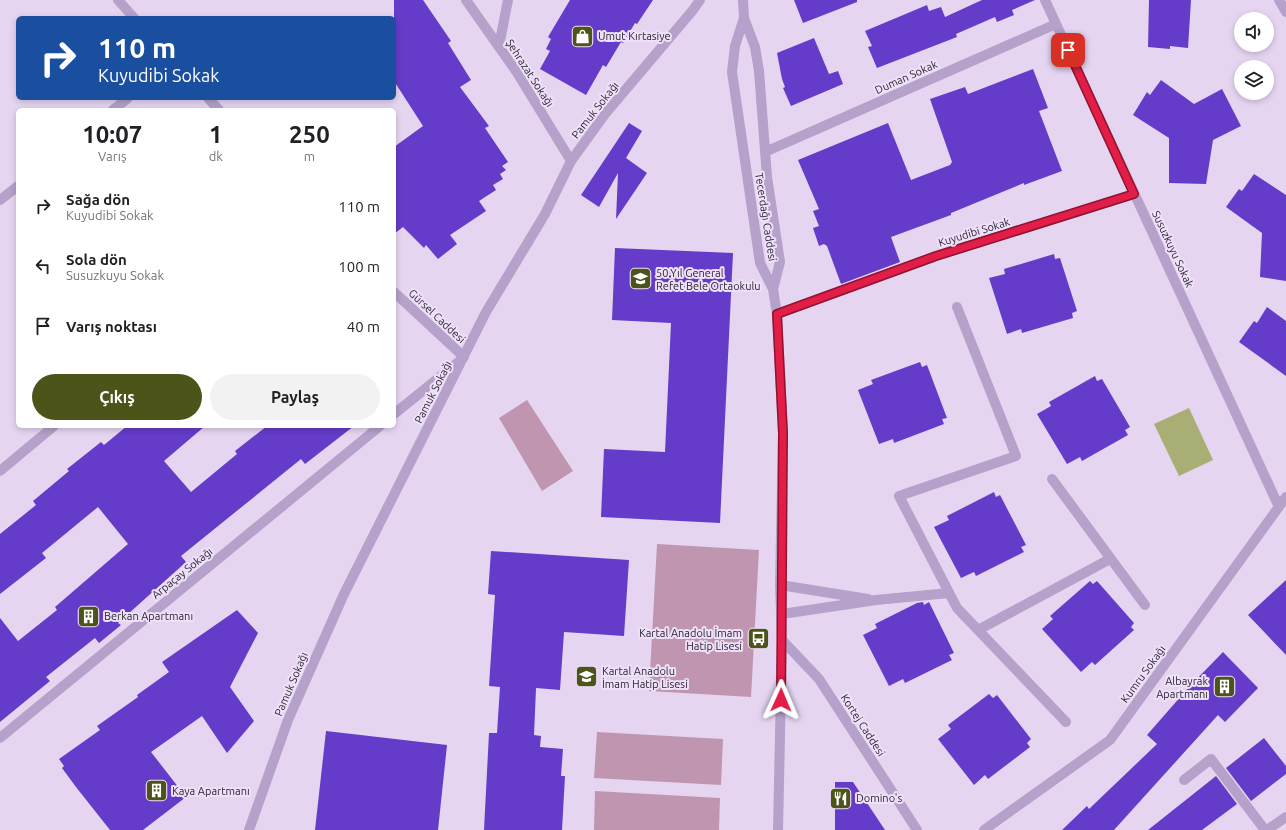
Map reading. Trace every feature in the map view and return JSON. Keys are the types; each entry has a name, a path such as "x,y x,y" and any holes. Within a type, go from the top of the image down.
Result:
{"street":[{"path":"118,0 132,16"},
{"name":"Şehrazat Sokağı","path":"466,0 516,71 571,161"},
{"path":"499,46 508,0"},
{"name":"Pamuk Sokağı","path":"249,830 288,720 344,594 486,312 545,214 571,161 605,114 694,10 700,0"},
{"name":"Tecerdağı Caddesi","path":"743,0 744,18 755,47 759,71 767,177 780,262 773,289"},
{"name":"Susuzkuyu Sokak","path":"1045,0 1279,508"},
{"path":"1279,0 1286,12"},
{"name":"Tecerdağı Caddesi","path":"744,18 735,46 732,72 760,263 773,289"},
{"name":"Duman Sokak","path":"765,152 1056,24"},
{"path":"116,108 126,100"},
{"path":"210,100 217,108"},
{"path":"0,200 16,188"},
{"name":"Kuyudibi Sokak","path":"777,314 936,256 1134,194"},
{"path":"773,289 777,314 783,433 780,585 782,640 778,830"},
{"name":"Gürsel Caddesi","path":"396,294 464,357"},
{"path":"957,307 1016,456 899,496 957,608 1066,722"},
{"path":"396,412 464,357"},
{"path":"0,470 52,428"},
{"name":"Arpaçay Sokağı","path":"0,738 378,428"},
{"path":"1052,479 1145,605"},
{"name":"Kumru Sokağı","path":"984,830 1110,740 1286,497"},
{"path":"978,630 1110,559"},
{"path":"780,585 876,600"},
{"path":"782,614 876,600 949,593"},
{"name":"Kortej Caddesi","path":"782,640 819,679 917,830"},
{"path":"1184,780 1212,759 1266,830 1286,817"}],"shaded area":[{"path":"527,400 573,471 542,491 499,418"},
{"path":"1189,408 1213,460 1179,476 1154,424"},
{"path":"657,544 759,550 751,697 649,691"},
{"path":"597,732 723,739 721,785 594,778"},
{"path":"595,791 720,798 719,830 594,830"}],"building":[{"path":"394,0 423,0 451,41 448,43 471,80 460,87 489,126 485,128 508,162 502,166 506,170 500,174 503,179 493,185 496,190 479,201 486,211 450,235 457,244 438,259 426,245 424,248 403,227 396,232 396,146 423,126 396,84 396,16 394,16"},
{"path":"570,0 653,0 637,24 635,23 623,43 621,42 606,67 603,65 586,95 540,69 550,51 546,49 551,39 548,37"},
{"path":"794,0 857,0 857,2 803,23"},
{"path":"982,0 1035,0 1012,10 1014,15 997,22 995,17 956,34 957,37 877,68 868,47 872,46 865,31 927,5 929,11 941,7 945,17"},
{"path":"1149,0 1191,0 1188,48 1170,46 1170,49 1148,47"},
{"path":"814,38 829,74 838,71 843,84 791,106 783,88 785,87 777,53"},
{"path":"1033,69 1048,108 1039,111 1062,171 1024,185 1024,183 951,213 951,215 891,237 900,262 841,284 827,246 824,244 819,246 813,228 819,226 813,211 819,209 798,160 888,123 911,180 950,165 952,162 930,99 965,87 968,94"},
{"path":"1161,80 1194,104 1222,89 1241,126 1213,140 1206,184 1169,183 1169,138 1133,115 1147,92 1150,95"},
{"path":"629,123 642,131 626,158 647,173 616,219 618,173 599,207 581,195"},
{"path":"1254,174 1286,195 1286,281 1260,277 1262,233 1226,207 1239,189 1242,191"},
{"path":"615,248 733,253 720,523 601,517 604,449 665,452 671,323 612,320"},
{"path":"1054,254 1055,259 1060,258 1077,311 1072,313 1073,318 1022,333 1021,329 1007,334 989,278 1005,274 1004,269"},
{"path":"1267,307 1286,321 1286,376 1239,342 1254,321 1257,323"},
{"path":"920,362 922,367 927,365 947,418 942,419 944,424 894,443 893,439 879,444 858,390 873,384 871,380"},
{"path":"1095,376 1097,381 1102,379 1130,427 1125,430 1128,435 1082,461 1080,457 1067,464 1037,414 1051,406 1049,402"},
{"path":"125,428 203,428 164,461 191,492 237,454 235,451 264,428 351,428 305,464 301,459 181,556 186,562 118,623 121,625 99,643 95,638 46,677 50,681 0,722 0,618 18,641 57,610 55,607 128,544 98,507 42,553 46,558 0,594 0,534 36,505 33,501 69,471 67,469 101,442 104,445"},
{"path":"994,492 996,497 1000,495 1026,545 1021,547 1024,552 976,576 974,572 961,578 934,527 949,520 947,516"},
{"path":"491,551 629,560 624,636 564,632 560,690 536,688 534,735 541,736 540,747 563,749 561,776 565,776 562,830 484,830 489,733 497,733 500,687 489,686 495,595 488,594"},
{"path":"1286,580 1286,655 1248,615"},
{"path":"1090,581 1093,584 1097,581 1134,623 1131,627 1134,630 1095,665 1092,662 1081,672 1042,629 1053,619 1050,616"},
{"path":"923,602 924,605 929,602 954,653 949,655 952,660 905,683 903,679 889,686 863,635 877,628 875,624 917,603"},
{"path":"237,610 258,633 230,687 254,721 227,753 202,716 151,752 186,797 143,830 110,830 62,768 64,766 59,759 100,730 97,726 138,697 137,695 169,672 162,662"},
{"path":"1223,652 1258,688 1225,722 1218,715 1114,830 1062,830 1087,806 1089,809 1157,744 1147,735 1189,687"},
{"path":"989,694 993,698 997,695 1031,739 1027,743 1030,747 988,779 985,775 974,785 938,739 951,729 948,725"},
{"path":"326,731 447,745 438,830 315,830"},
{"path":"1264,738 1286,766 1286,774 1251,801 1226,768"},
{"path":"1216,776 1237,804 1202,830 1148,830"},
{"path":"835,782 853,782 885,830 835,830"}],"place":[{"name":"Umut Kırtasiye","path":"582,36"},
{"name":"50.Yıl General Refet Bele Ortaokulu","path":"640,279"},
{"name":"Berkan Apartmanı","path":"88,616"},
{"name":"Kartal Anadolu İmam Hati̇p Li̇sesi̇","path":"758,639"},
{"name":"Kartal Anadolu İmam Hatip Lisesi","path":"586,677"},
{"name":"Albayrak Apartmanı","path":"1224,687"},
{"name":"Kaya Apartmanı","path":"156,791"},
{"name":"Domino's","path":"841,798"}],"route":[{"path":"781,700 782,614 780,585 783,433 777,314 936,256 1134,194 1068,50"}]}
